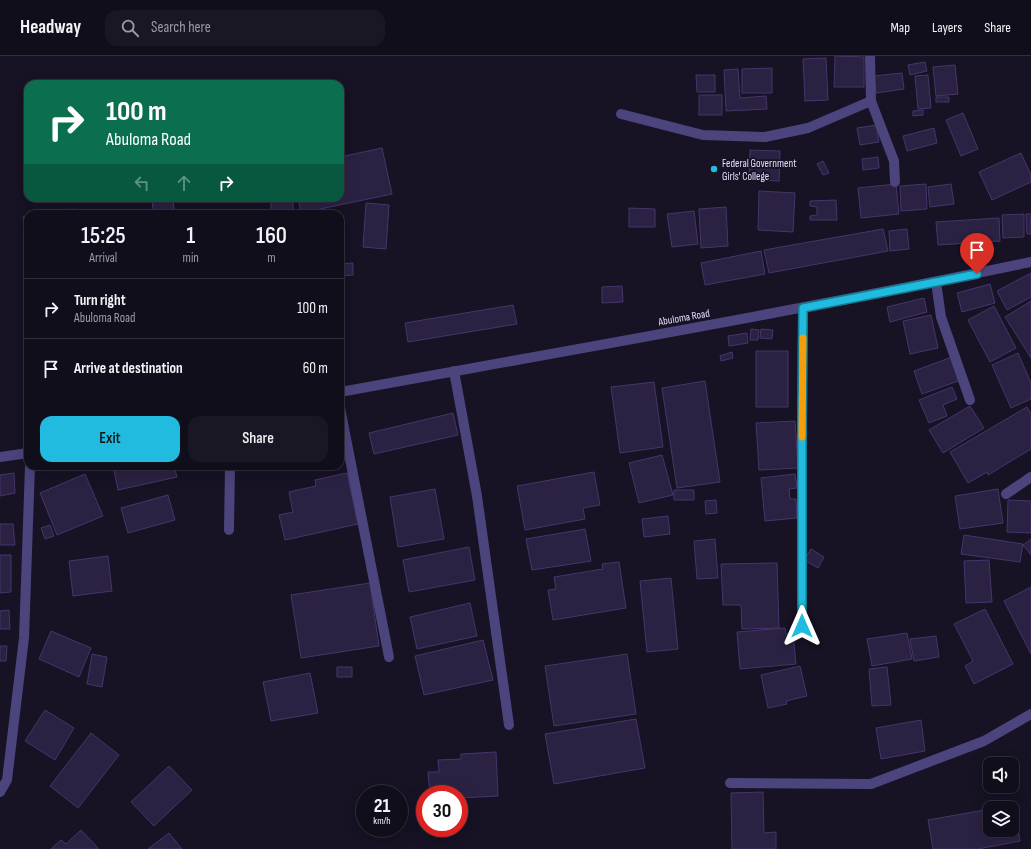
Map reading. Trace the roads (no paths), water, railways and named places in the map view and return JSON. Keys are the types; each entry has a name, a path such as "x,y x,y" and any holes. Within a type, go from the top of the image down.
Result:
{"street":[{"path":"870,56 871,101 894,161 896,182"},
{"path":"621,114 703,136 765,137 808,128 871,101"},
{"name":"Abuloma Road","path":"344,391 803,308 1031,262"},
{"path":"936,282 941,316 970,400"},
{"path":"802,626 803,308"},
{"path":"454,371 477,496 509,725"},
{"path":"344,428 389,657"},
{"path":"0,457 24,454"},
{"path":"0,792 7,780 24,638 30,470"},
{"path":"229,530 230,470"},
{"path":"1006,494 1031,477"},
{"path":"730,783 871,784 984,741 1031,714"}],"place":[{"name":"Federal Government Girls' College","path":"714,169"}]}
